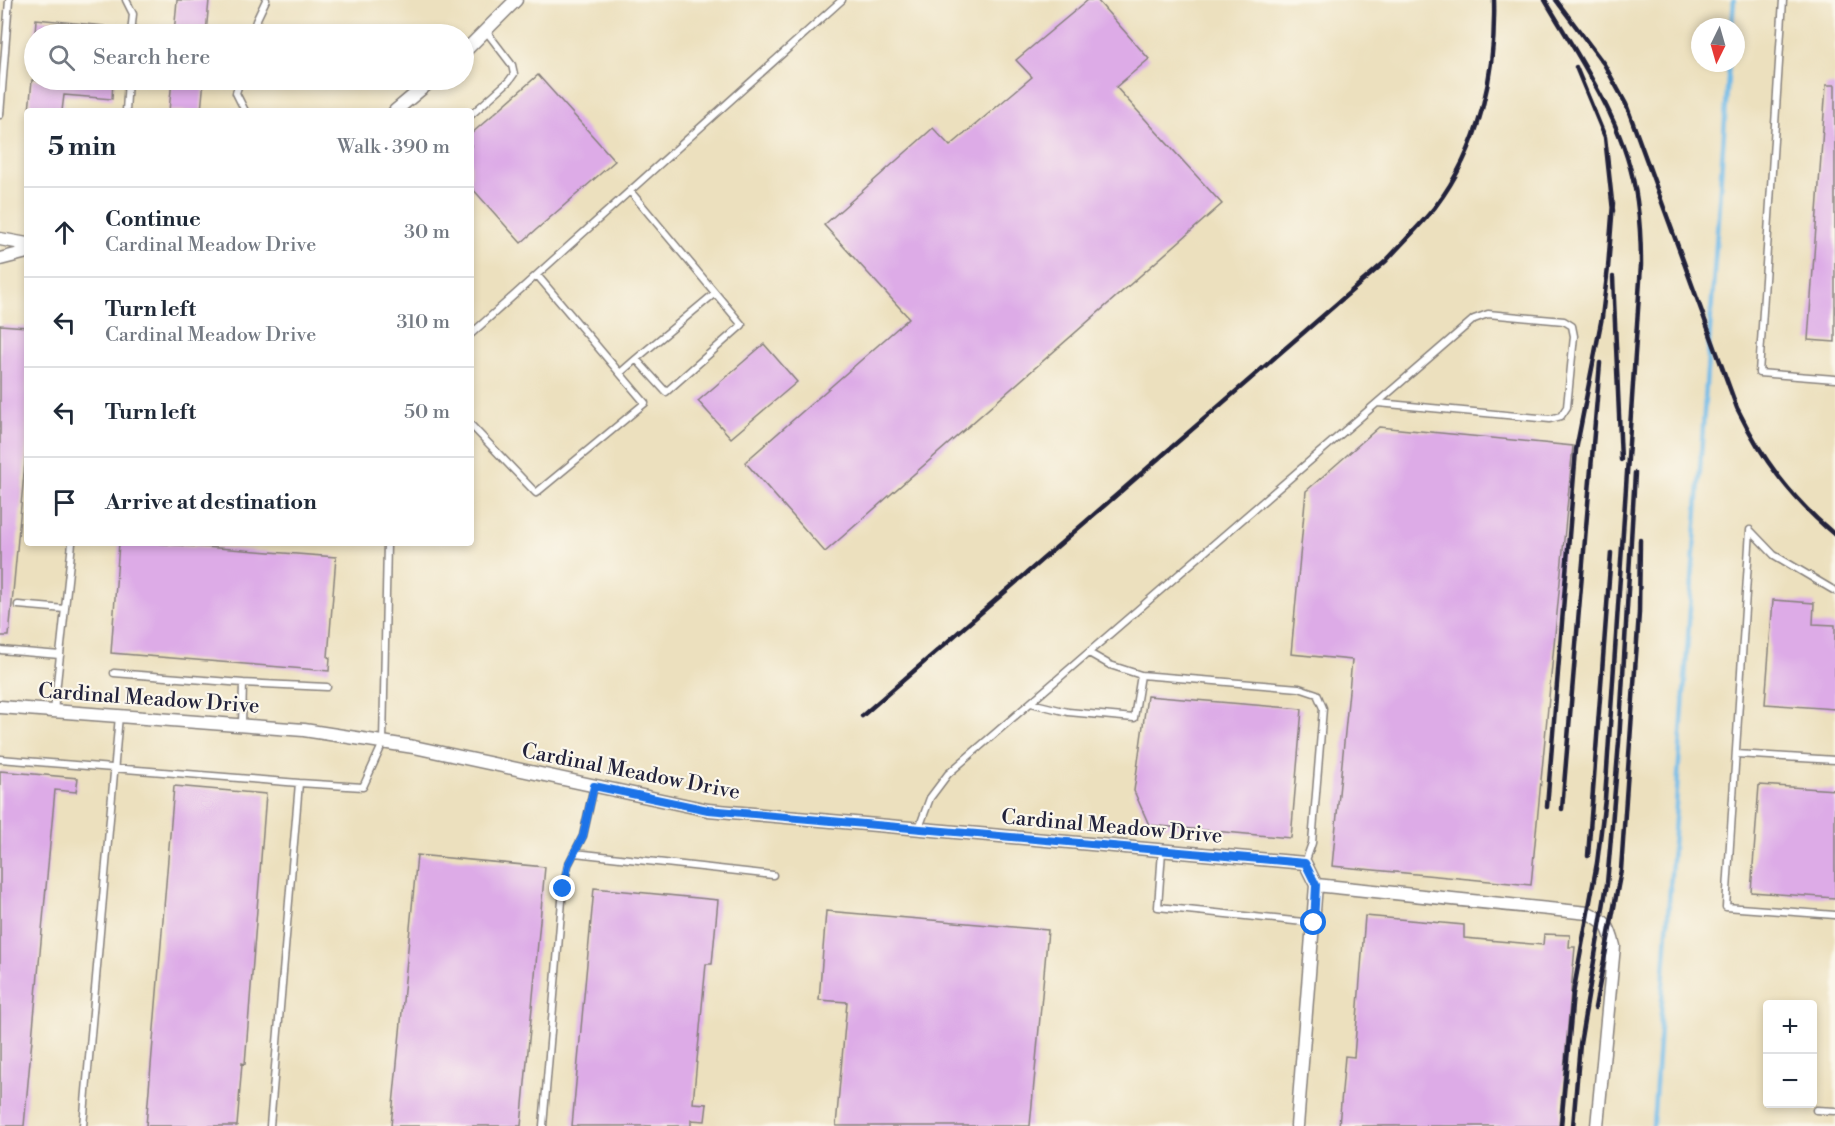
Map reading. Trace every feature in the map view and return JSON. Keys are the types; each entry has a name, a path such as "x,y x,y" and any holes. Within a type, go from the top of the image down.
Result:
{"street":[{"path":"474,42 516,0"},
{"path":"399,108 420,90"},
{"path":"0,239 24,243"},
{"path":"0,260 24,253"},
{"name":"Cardinal Meadow Drive","path":"0,707 304,730 414,747 708,810 1305,863"},
{"path":"1297,1126 1316,885 1305,863"},
{"path":"1316,885 1588,914 1601,919 1610,928 1614,946 1597,1126"}],"lane":[{"path":"0,115 9,0"},
{"path":"126,0 133,14 132,24"},
{"path":"255,24 266,0"},
{"path":"474,331 842,0"},
{"path":"1783,0 1759,373 1835,379"},
{"path":"474,112 514,74 512,65 485,31"},
{"path":"126,108 127,90"},
{"path":"237,90 236,93 244,108"},
{"path":"630,191 742,325 666,392 636,359"},
{"path":"474,428 536,492 645,403 537,275"},
{"path":"620,373 715,293"},
{"path":"919,829 930,798 948,774 1474,320 1488,314 1564,321 1572,326 1574,336 1567,407 1562,416 1550,418 1378,403"},
{"path":"1835,591 1774,555 1750,530 1726,907 1835,915"},
{"path":"54,711 72,546"},
{"path":"0,759 363,787 383,742 387,546"},
{"path":"18,605 65,609"},
{"path":"0,650 60,656"},
{"path":"1089,652 1110,664 1141,675 1299,688 1317,694 1323,708 1312,843 1305,863"},
{"path":"114,673 327,687"},
{"path":"1031,703 1068,712 1134,718 1141,675"},
{"path":"242,725 243,683"},
{"path":"84,1126 119,716"},
{"path":"1736,754 1835,760"},
{"path":"270,1126 299,783"},
{"path":"543,1126 563,889 568,865 583,836 594,786"},
{"path":"1162,850 1158,907 1314,923"},
{"path":"575,853 773,875"},
{"path":"1816,1110 1835,1111"}],"building":[{"path":"177,0 209,0 207,24 175,24"},
{"path":"1088,0 1097,0 1149,59 1116,87 1222,204 825,552 745,462 909,318 824,225 933,128 950,146 1032,77 1016,60"},
{"path":"36,19 85,24 36,24"},
{"path":"538,75 615,161 521,243 474,190 474,131"},
{"path":"1826,85 1835,85 1835,342 1808,340"},
{"path":"31,90 112,90 112,99 64,95 62,108 29,108"},
{"path":"171,90 203,90 201,108 169,108"},
{"path":"0,325 24,327 24,474 9,636 0,636"},
{"path":"764,344 797,382 731,438 698,401"},
{"path":"1379,427 1573,446 1531,885 1332,866 1352,660 1291,654 1306,491"},
{"path":"119,546 192,546 336,557 328,657 330,658 329,671 111,653"},
{"path":"1773,600 1814,603 1813,624 1835,625 1835,709 1765,704"},
{"path":"1147,696 1302,709 1291,838 1149,825 1134,791"},
{"path":"0,771 78,778 76,792 55,790 24,1126 0,1126"},
{"path":"1759,785 1835,790 1835,898 1751,892"},
{"path":"174,786 266,794 245,1064 242,1063 237,1126 146,1126"},
{"path":"417,855 545,867 521,1126 391,1126"},
{"path":"594,888 718,900 712,964 706,964 693,1103 707,1104 705,1121 691,1120 691,1126 572,1126"},
{"path":"826,911 1048,930 1030,1126 836,1126 847,1002 819,1000"},
{"path":"1365,916 1464,925 1464,938 1543,945 1544,934 1570,935 1569,947 1575,947 1559,1126 1339,1126 1345,1056 1354,1057"}],"waterway":[{"path":"1733,18 1734,0"},
{"path":"1653,1126 1728,72"}],"railway":[{"path":"862,716 1386,261 1423,221 1451,184 1474,135 1488,82 1492,55 1494,0"},
{"path":"1545,0 1601,96 1624,147 1637,201 1641,257 1605,799 1597,863 1573,994 1561,1126"},
{"path":"1556,0 1604,64 1626,104 1737,408 1767,461 1779,477 1805,507 1835,535"},
{"path":"1576,67 1605,137 1613,211"},
{"path":"1547,807 1576,450 1602,317 1613,203"},
{"path":"1613,277 1621,460"},
{"path":"1562,809 1600,363"},
{"path":"1573,1126 1580,1044 1607,884 1619,742 1635,473"},
{"path":"1595,1008 1621,870 1639,613 1640,540"},
{"path":"1588,856 1611,553"}],"route":[{"path":"563,889 568,865 583,836 594,786 708,810 1305,863 1316,885 1314,923"}]}
